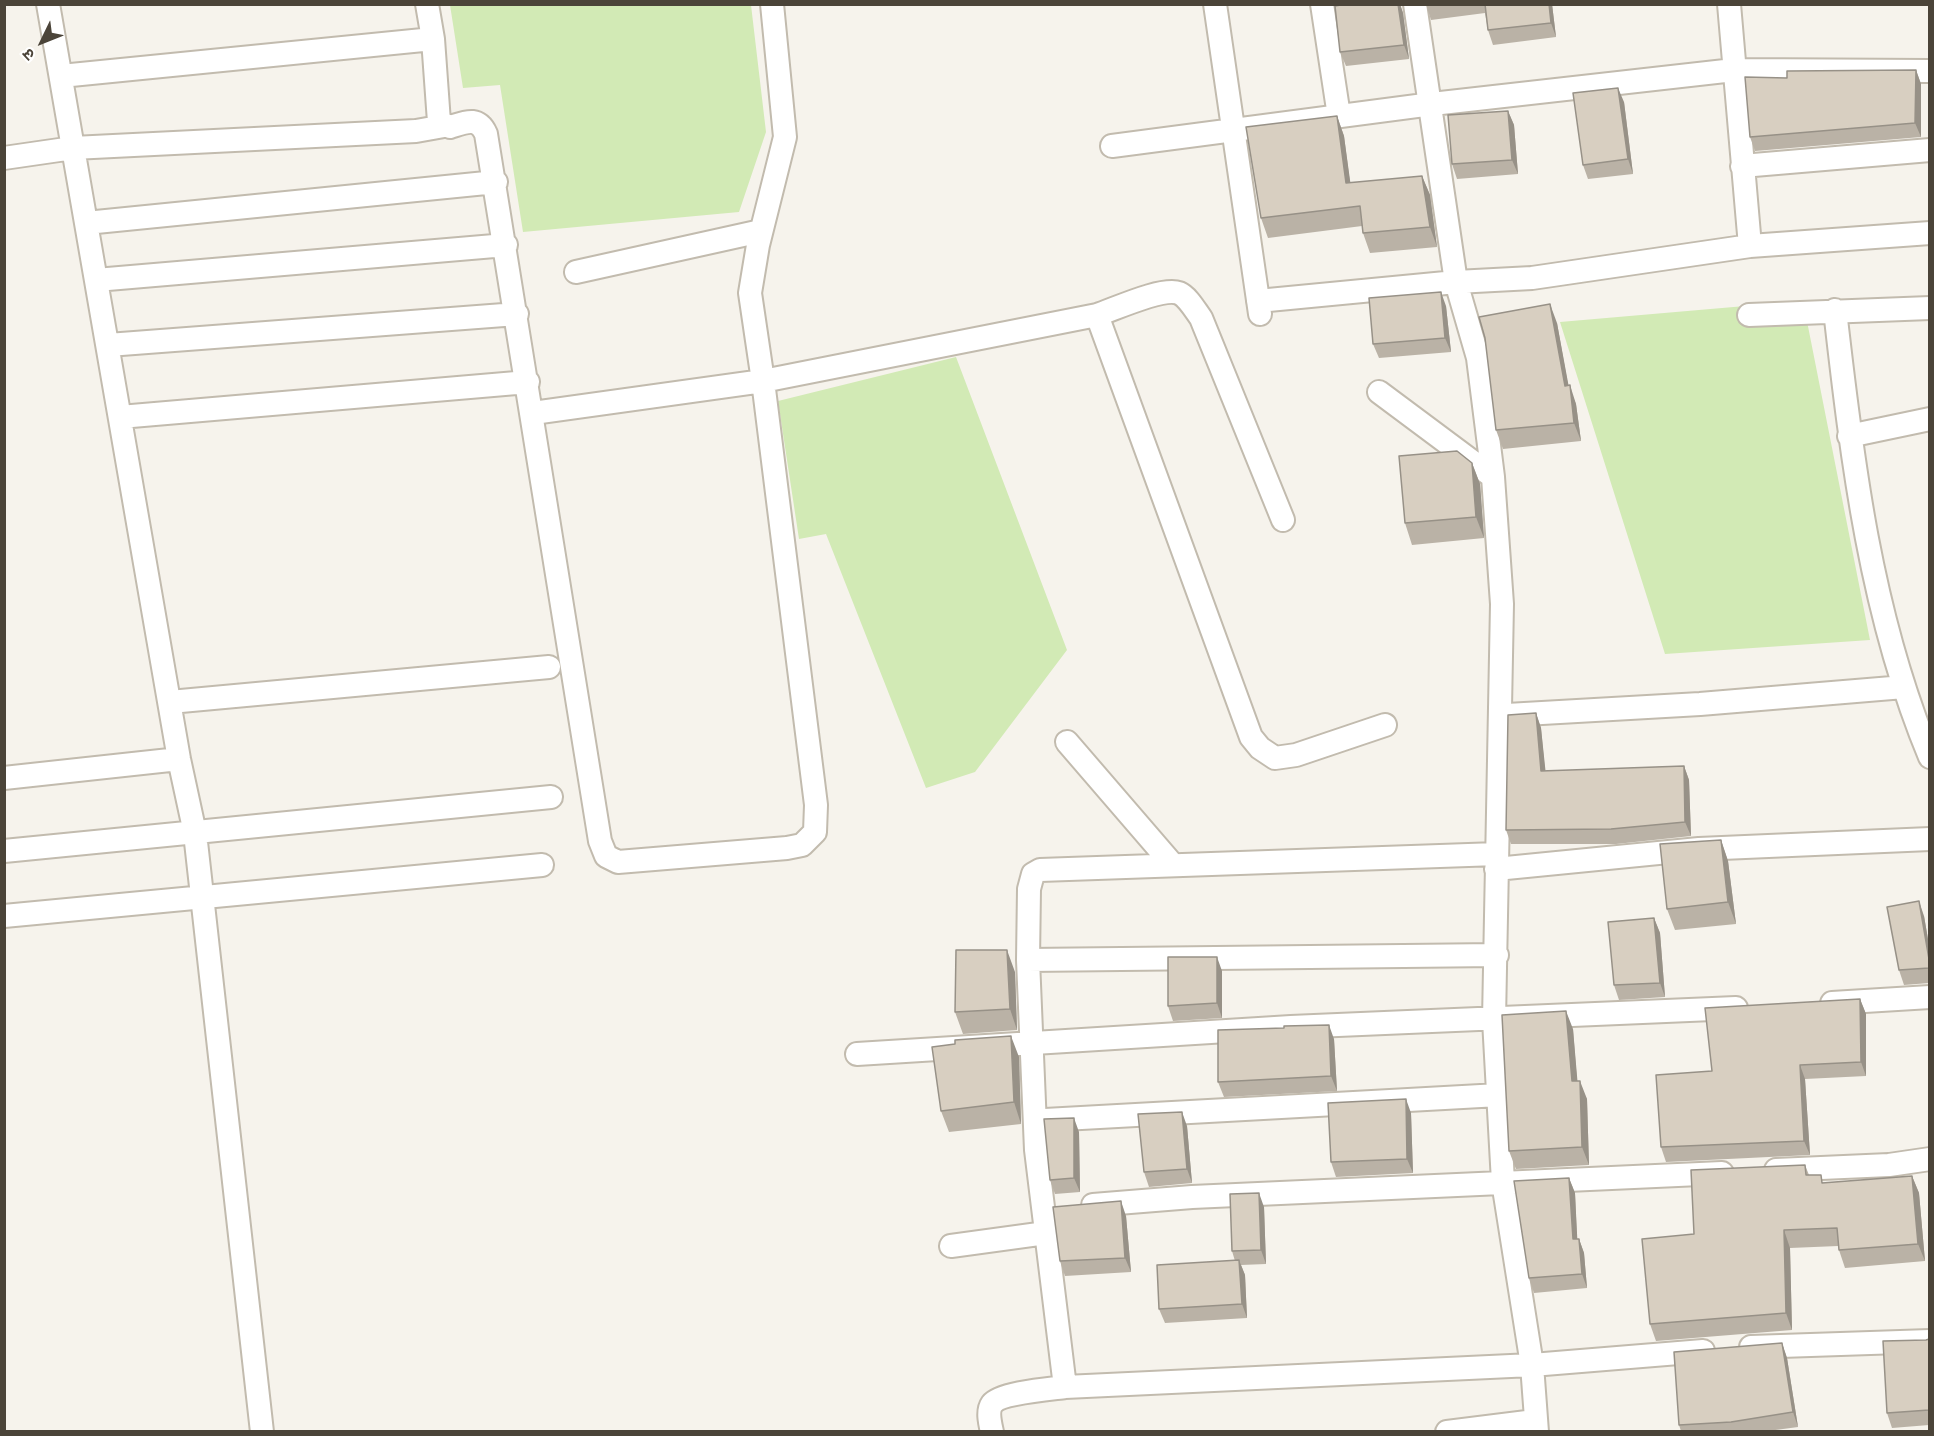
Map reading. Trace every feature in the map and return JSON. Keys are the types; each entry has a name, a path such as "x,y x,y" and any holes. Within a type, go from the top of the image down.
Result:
{"street":[{"path":"48,4 179,759 195,833 262,1431"},
{"path":"427,4 433,39 437,116 444,126"},
{"path":"4,158 73,148 416,131 450,127 470,121 482,125 496,182 600,841 606,856 618,862 787,848 802,844 814,832 816,805 750,293 761,231 785,137 772,4"},
{"path":"1215,4 1259,308 1456,282 1532,278 1750,246 1929,233"},
{"path":"1322,4 1339,116"},
{"path":"1415,4 1432,104 1456,282 1478,358 1493,477 1502,604 1494,1020 1503,1182 1532,1365 1536,1426 1447,1431"},
{"path":"1729,4 1750,246"},
{"path":"61,76 433,39"},
{"path":"1112,147 1432,104 1734,70 1929,70"},
{"path":"1742,166 1929,150"},
{"path":"86,223 496,182"},
{"path":"576,272 761,231"},
{"path":"96,280 506,245"},
{"path":"533,413 763,381 1097,315 1167,291 1180,294 1191,303 1201,318 1284,520"},
{"path":"1749,315 1929,308"},
{"path":"1835,310 1849,435 1862,509 1896,663 1929,757"},
{"path":"108,345 517,314"},
{"path":"1097,315 1251,736 1260,748 1275,758 1296,755 1385,725"},
{"path":"120,417 528,382"},
{"path":"1379,392 1493,477"},
{"path":"1849,435 1929,419"},
{"path":"170,702 549,667"},
{"path":"1500,716 1904,687"},
{"path":"1067,742 1173,866"},
{"path":"4,778 179,759"},
{"path":"4,851 551,797"},
{"path":"1065,1387 1043,1209 1035,1120 1028,960 1029,890 1033,874 1040,870 1173,866 1496,861 1929,838"},
{"path":"4,916 542,865"},
{"path":"1028,960 1497,955"},
{"path":"1813,1004 1929,997"},
{"path":"856,1054 1291,1027 1754,1007"},
{"path":"1035,1120 1499,1095"},
{"path":"1043,1209 1192,1197 1889,1165 1929,1159"},
{"path":"951,1246 1046,1233"},
{"path":"992,1431 989,1411 993,1402 1004,1397 1065,1387 1532,1365 1791,1344 1929,1341"}],"green space":[{"path":"450,5 751,5 766,132 739,212 523,232 500,85 463,88"},
{"path":"1803,301 1870,640 1665,654 1560,322"},
{"path":"956,357 1067,650 975,772 926,788 826,534 799,539 778,401"}],"building":[{"path":"1398,4 1404,45 1340,52 1335,6"},
{"path":"1485,4 1549,4 1551,23 1488,30"},
{"path":"1916,70 1915,123 1750,137 1745,77 1787,78 1787,71"},
{"path":"1618,88 1628,159 1583,165 1573,93"},
{"path":"1508,111 1512,160 1452,164 1448,115"},
{"path":"1337,116 1346,183 1422,176 1430,227 1363,233 1360,206 1261,218 1246,127"},
{"path":"1441,292 1445,338 1373,344 1369,298"},
{"path":"1550,304 1565,386 1570,385 1574,423 1496,430 1485,338 1479,317"},
{"path":"1457,451 1472,463 1476,517 1405,523 1399,456"},
{"path":"1536,713 1541,771 1684,766 1685,822 1611,829 1506,830 1508,715"},
{"path":"1721,840 1728,902 1667,909 1660,844"},
{"path":"1919,901 1929,968 1899,970 1887,907"},
{"path":"1654,918 1660,983 1614,985 1608,922"},
{"path":"956,950 1007,950 1010,1009 955,1012"},
{"path":"1168,957 1217,957 1217,1003 1168,1006"},
{"path":"1860,999 1861,1062 1800,1065 1804,1141 1661,1147 1656,1075 1712,1071 1705,1008"},
{"path":"1566,1011 1572,1081 1580,1081 1582,1147 1509,1151 1502,1015"},
{"path":"1329,1025 1331,1076 1218,1082 1218,1030"},
{"path":"1011,1036 1014,1102 941,1111 932,1047 955,1044 955,1040"},
{"path":"1406,1099 1407,1159 1331,1162 1328,1103"},
{"path":"1182,1112 1187,1169 1144,1172 1138,1114"},
{"path":"1074,1118 1074,1178 1050,1180 1044,1119"},
{"path":"1805,1165 1806,1175 1821,1175 1822,1183 1912,1176 1918,1244 1839,1250 1837,1228 1784,1230 1786,1313 1650,1324 1642,1239 1694,1234 1691,1170"},
{"path":"1569,1178 1573,1239 1579,1239 1582,1274 1529,1278 1514,1181"},
{"path":"1259,1193 1261,1250 1232,1251 1230,1194"},
{"path":"1121,1201 1125,1258 1060,1261 1053,1207"},
{"path":"1239,1260 1242,1304 1159,1309 1157,1265"},
{"path":"1929,1339 1929,1410 1887,1413 1883,1341"},
{"path":"1782,1343 1793,1412 1731,1422 1679,1425 1674,1352"}]}
